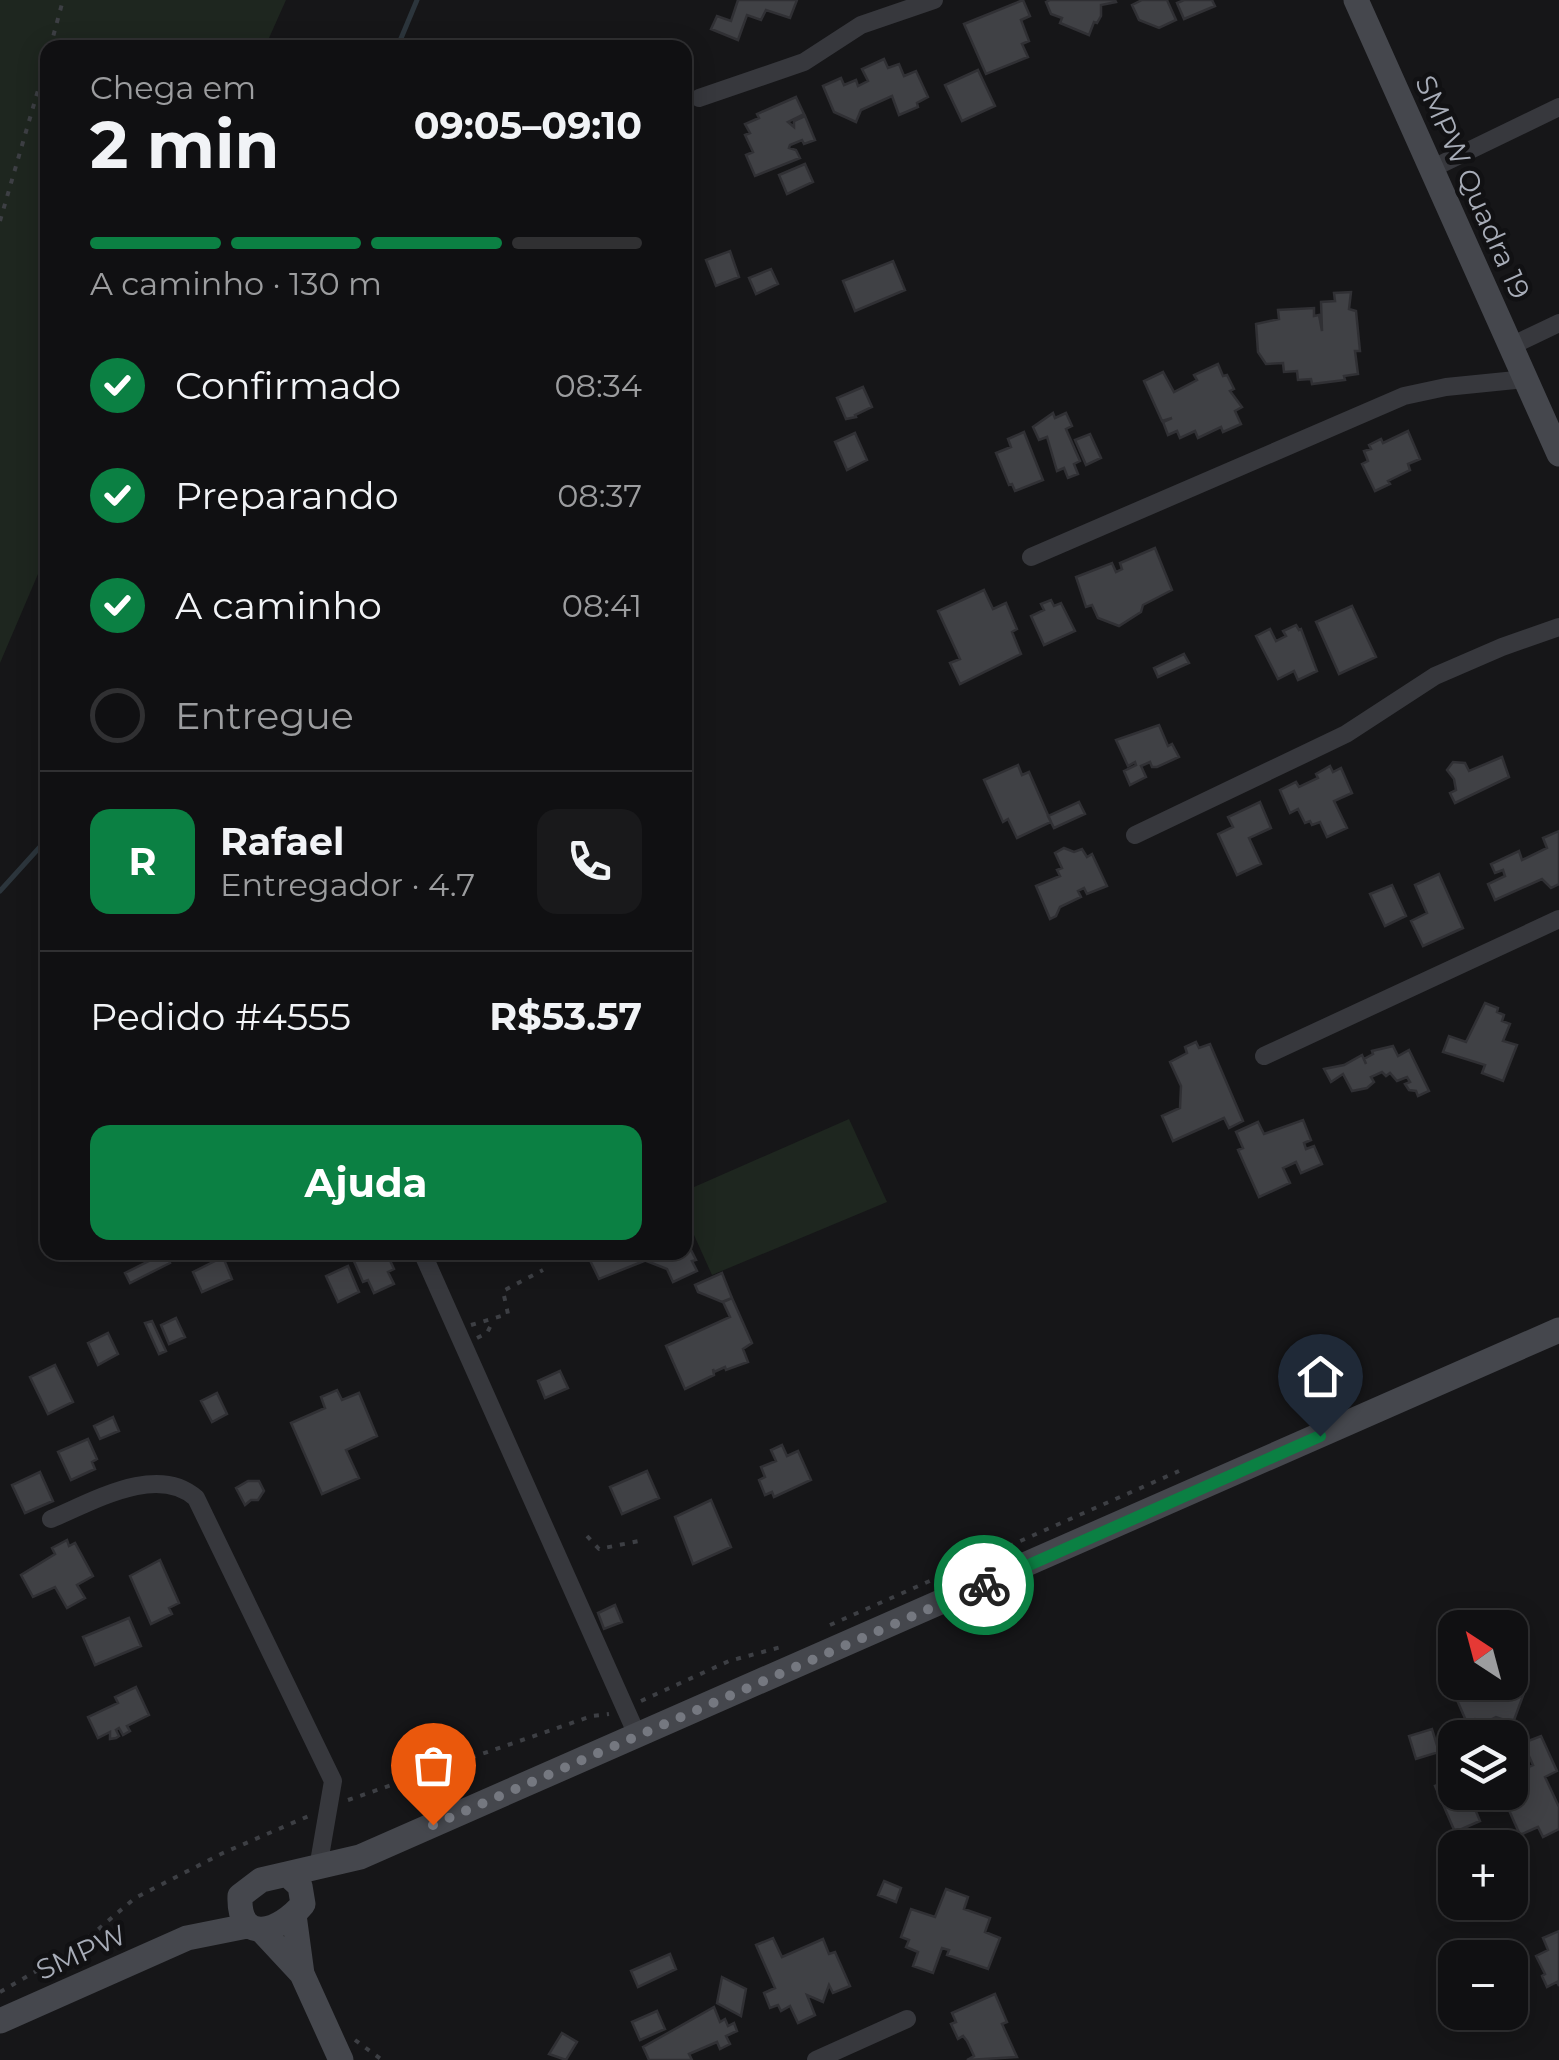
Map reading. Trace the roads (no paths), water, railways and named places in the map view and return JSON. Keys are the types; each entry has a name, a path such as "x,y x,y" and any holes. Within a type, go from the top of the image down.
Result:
{"street":[{"path":"699,98 804,62 861,25 934,0"},
{"name":"SMPW Quadra 19","path":"1356,0 1559,454"},
{"path":"1432,169 1559,108"},
{"path":"1511,346 1559,324"},
{"path":"1031,557 1404,396 1446,387 1526,379"},
{"path":"1135,835 1346,734 1435,676 1559,628"},
{"path":"1264,1056 1559,919"},
{"path":"426,1260 638,1737"},
{"path":"302,1974 239,1915 240,1896 262,1880 360,1856 1559,1330"},
{"path":"51,1519 107,1496 164,1482 186,1489 196,1498 333,1781 318,1868"},
{"path":"254,1928 298,1910 360,1856"},
{"path":"287,1874 300,1886 302,1974 341,2060"},
{"name":"SMPW","path":"0,2022 187,1938 240,1896"},
{"name":"SMPW","path":"187,1938 254,1928"},
{"path":"816,2060 907,2018"}],"waterway":[{"path":"400,40 417,0"},
{"path":"0,891 40,847"}]}
